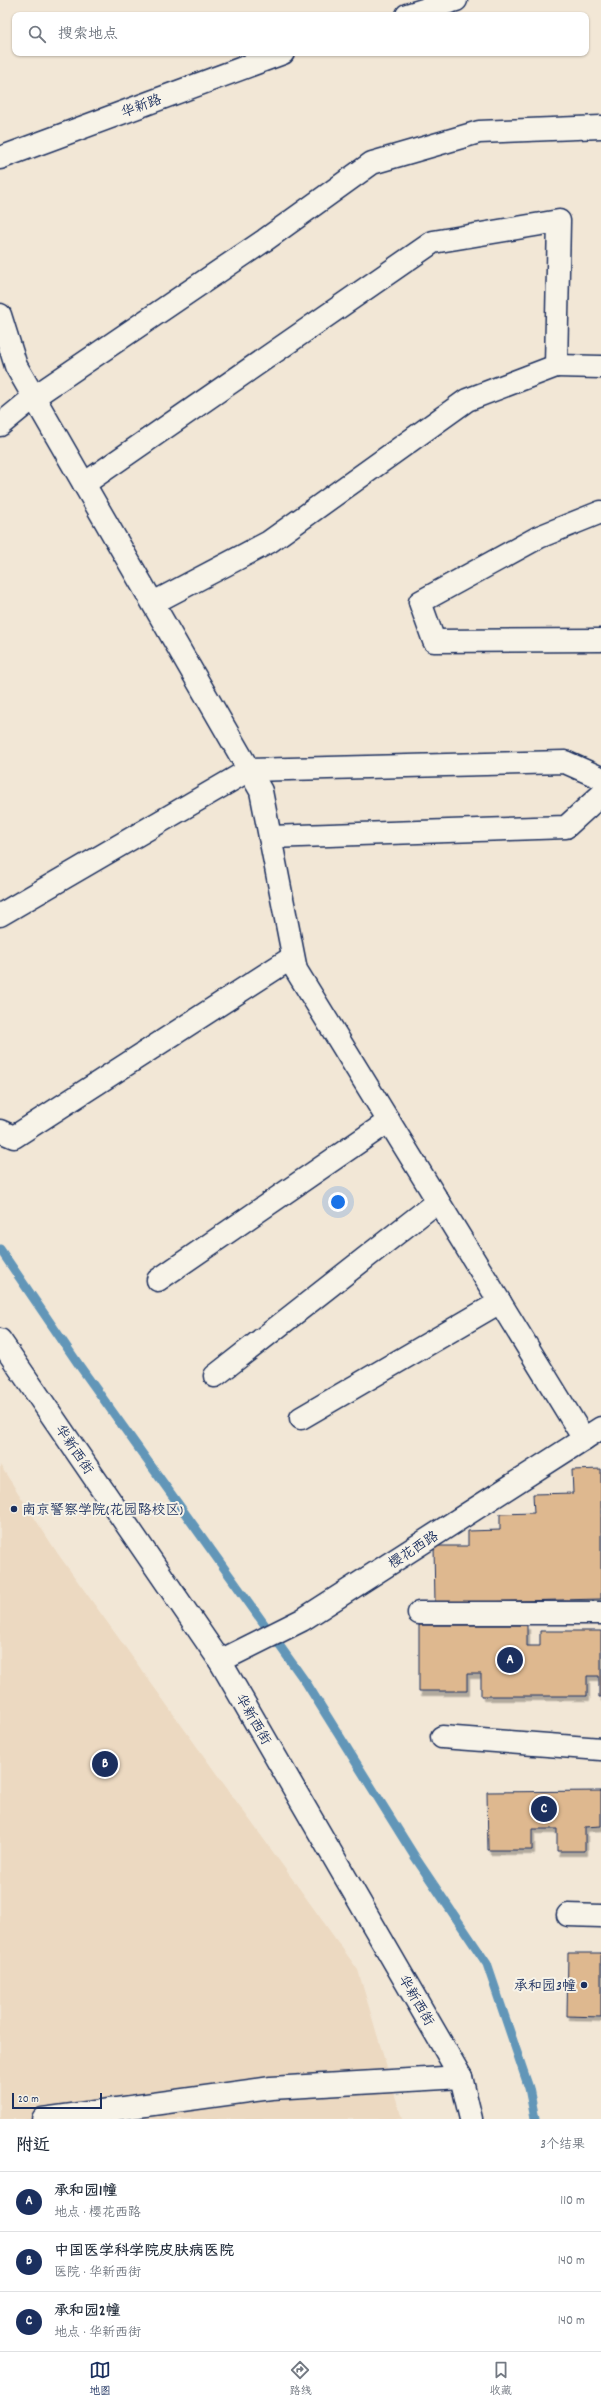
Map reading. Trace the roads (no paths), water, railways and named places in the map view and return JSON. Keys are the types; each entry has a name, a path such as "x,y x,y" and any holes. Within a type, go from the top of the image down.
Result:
{"street":[{"path":"417,12 456,0"},
{"name":"华新路","path":"0,158 275,56"},
{"path":"0,425 34,397 265,240 372,164 479,132 601,127"},
{"path":"84,484 433,242 559,221 556,366"},
{"path":"0,315 16,366 261,791 296,970 500,1302 592,1433"},
{"path":"153,603 269,542 468,400 556,366 601,367"},
{"path":"601,512 539,537 420,602 434,642 601,640"},
{"path":"0,915 249,770 565,762 601,778"},
{"path":"270,837 566,827 601,795"},
{"path":"0,1131 14,1137 294,956"},
{"path":"158,1280 389,1121"},
{"path":"215,1376 438,1201"},
{"path":"301,1418 500,1302"},
{"name":"华新西街","path":"0,1340 220,1661 461,2076 471,2119"},
{"name":"樱花西路","path":"220,1661 302,1620 592,1433"},
{"path":"420,1613 601,1613"},
{"path":"442,1737 601,1749"},
{"path":"568,1915 601,1916"},
{"path":"43,2119 270,2088 461,2076"}],"waterway":[{"path":"0,1249 79,1365 307,1684 415,1857 487,1964 529,2088 535,2119"}],"place":[{"name":"南京警察学院(花园路校区)","path":"14,1509"},
{"name":"承和园1幢","path":"510,1660"},
{"name":"中国医学科学院皮肤病医院","path":"105,1764"},
{"name":"承和园2幢","path":"544,1809"},
{"name":"承和园3幢","path":"584,1985"}]}
